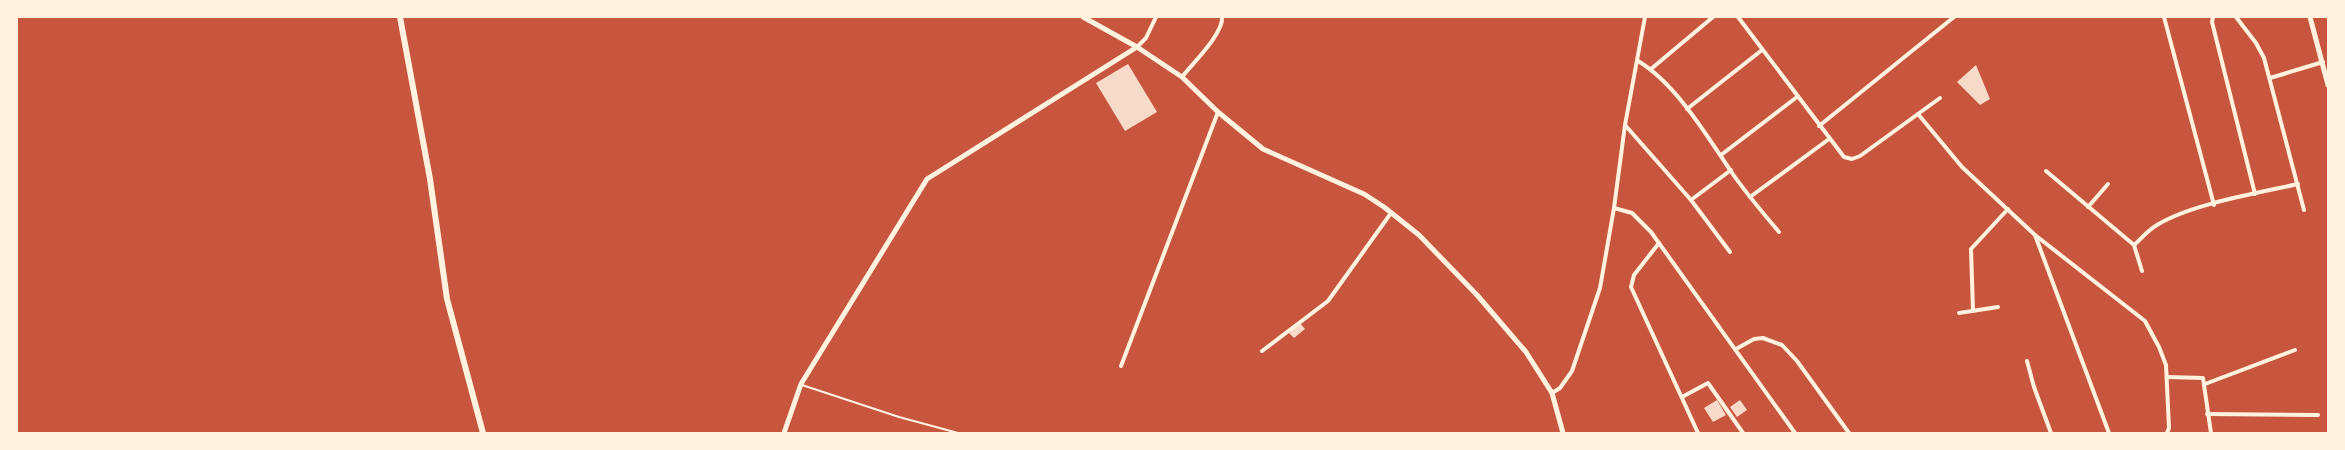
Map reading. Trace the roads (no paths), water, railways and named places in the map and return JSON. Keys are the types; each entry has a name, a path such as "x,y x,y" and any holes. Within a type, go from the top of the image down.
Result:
{"main road":[{"path":"400,17 428,169 448,306 477,404 483,433"}],"street":[{"path":"1083,17 1137,47 1182,77 1218,112 1263,149 1364,194 1419,235 1477,295 1526,352 1552,393 1563,433"},
{"path":"784,433 801,384 928,179 1137,47 1146,38 1156,17"},
{"path":"1182,77 1217,34 1222,23 1222,17"},
{"path":"1552,393 1566,381 1576,361 1600,288 1614,208 1625,124 1638,61 1645,17"},
{"path":"1651,69 1713,17"},
{"path":"1738,17 1797,97 1844,157 1856,158 1940,98"},
{"path":"1819,126 1954,17"},
{"path":"2164,17 2214,205"},
{"path":"2213,17 2212,22 2255,194"},
{"path":"2236,17 2261,50 2270,78 2304,210"},
{"path":"2310,17 2328,85"},
{"path":"1687,109 1762,50"},
{"path":"1638,61 1651,69 1687,109 1750,197 1779,232"},
{"path":"2270,78 2323,62"},
{"path":"1721,155 1797,97"},
{"path":"1121,366 1218,112"},
{"path":"1918,114 1962,167 2035,235 2145,321 2159,347 2167,377 2169,428 2167,433"},
{"path":"1625,124 1690,200 1730,252"},
{"path":"1750,197 1829,139"},
{"path":"1690,200 1730,170"},
{"path":"2046,172 2134,245 2142,271"},
{"path":"2088,207 2108,184"},
{"path":"2134,245 2149,230 2163,221 2214,205 2298,184"},
{"path":"1614,208 1626,210 1638,217 1659,243 1795,433"},
{"path":"1973,311 1970,249 2008,209"},
{"path":"1262,351 1328,301 1391,213"},
{"path":"2035,235 2109,433"},
{"path":"1659,243 1634,275 1632,287 1698,433"},
{"path":"1959,314 1998,307"},
{"path":"1736,349 1754,340 1763,338 1782,345 1797,361 1849,433"},
{"path":"2205,384 2295,350"},
{"path":"2027,361 2034,387 2051,433"},
{"path":"2167,377 2203,378 2205,384 2207,414 2211,433"},
{"path":"1682,397 1705,383 1709,384 1743,433"},
{"path":"2207,414 2318,415"}],"lane":[{"path":"801,384 899,417 958,433"}]}
